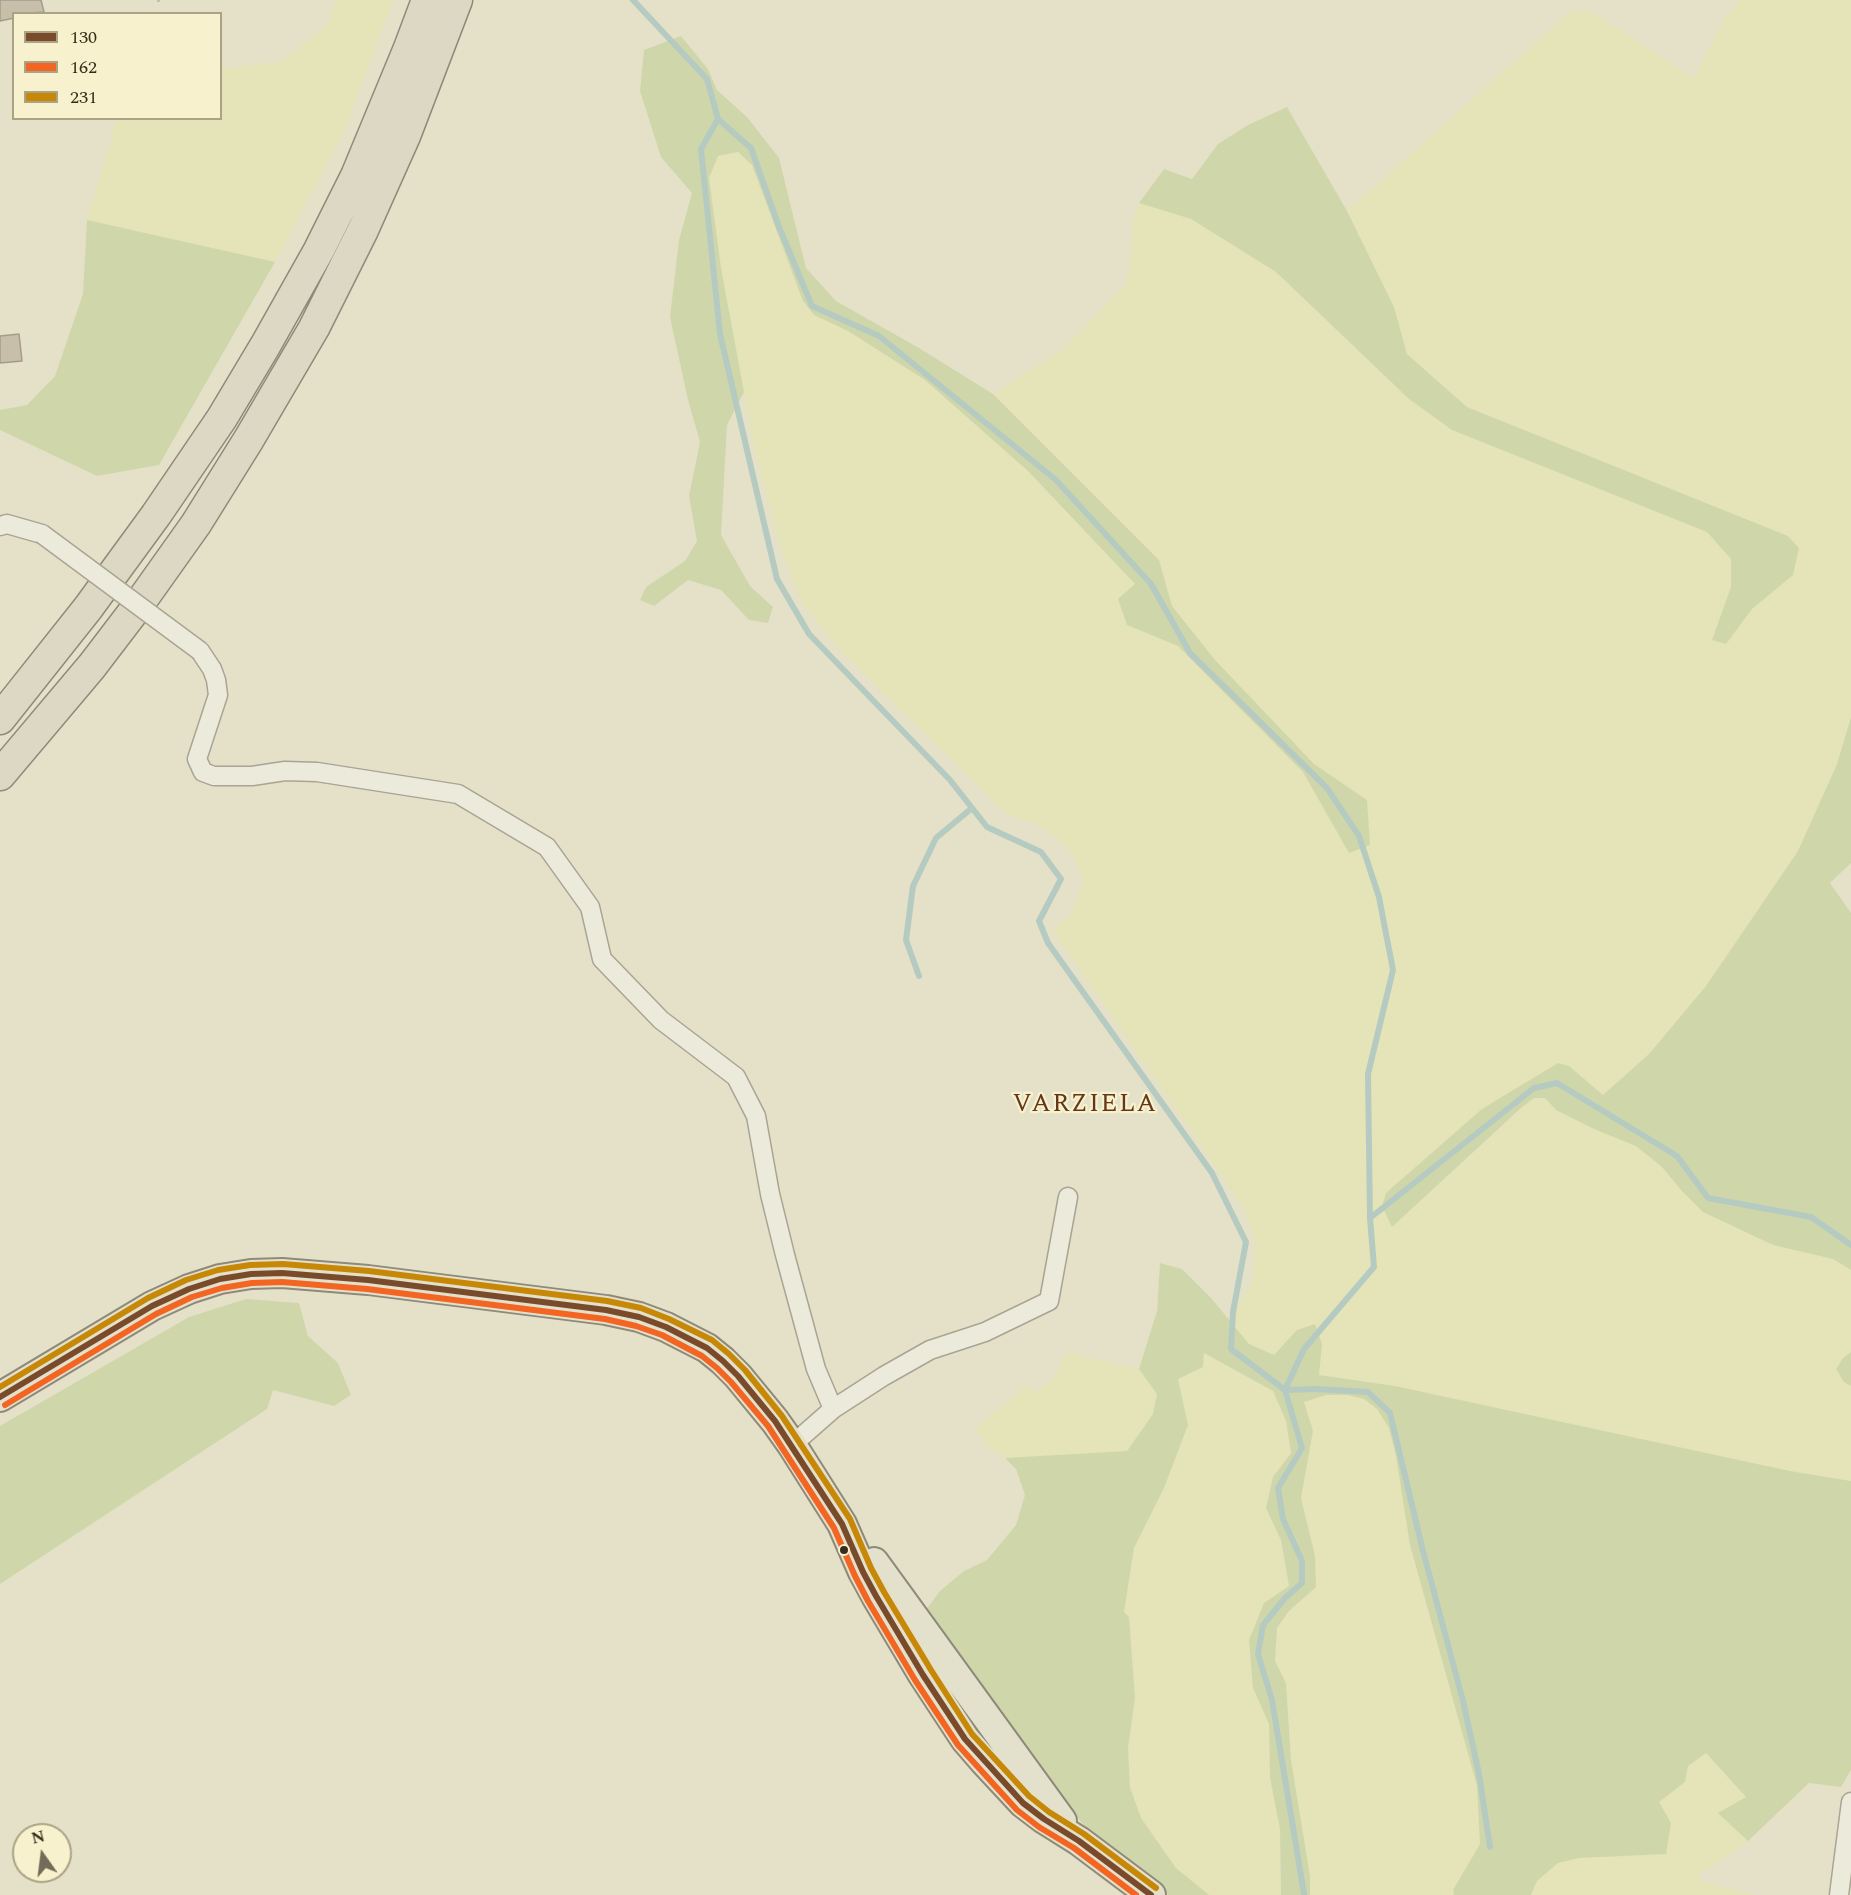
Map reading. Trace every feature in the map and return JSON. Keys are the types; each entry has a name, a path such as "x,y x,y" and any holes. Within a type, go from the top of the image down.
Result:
{"highway":[{"path":"0,719 88,608 156,515 222,417 319,250 360,166 410,48 427,0"},
{"path":"1,775 92,666 137,607 196,524 249,440 314,328 358,240 405,136 457,0"},
{"path":"0,693 88,608"}],"main road":[{"path":"0,1397 152,1306 189,1289 220,1279 251,1274 282,1273 368,1280 594,1308 639,1317 666,1327 707,1348 723,1361 751,1390 792,1445 842,1524 863,1572 881,1605 937,1698 965,1739 1023,1803 1151,1895"}],"street":[{"path":"0,526 7,524 42,534 200,651 212,669 218,695 197,759 203,771 214,776 252,776 285,771 317,772 458,794 547,848 590,908 602,959 661,1020 736,1077 756,1116 770,1194 785,1255 816,1369 832,1410"},
{"path":"792,1445 832,1410 884,1376 930,1350 985,1332 1049,1301 1068,1197"},
{"path":"1839,1895 1851,1803"}],"shaded area":[{"path":"336,0 393,0 345,130 275,262 87,220 117,120 222,120 222,69 282,61 326,26"},
{"path":"1741,0 1851,0 1851,717 1837,764 1798,851 1706,986 1649,1054 1603,1095 1569,1066 1558,1063 1482,1110 1392,1227 1534,1098 1545,1099 1556,1110 1636,1146 1662,1167 1681,1190 1773,1245 1833,1259 1851,1270 1851,1352 1843,1358 1844,1382 1851,1386 1851,1481 1790,1471 1395,1386 1318,1375 1322,1344 1297,1330 1274,1355 1249,1344 1227,1318 1253,1283 1255,1242 1244,1209 1053,930 1073,911 1084,879 1071,852 1040,825 1006,814 842,652 801,602 781,549 753,443 721,268 709,178 718,156 738,152 752,165 803,301 814,315 848,331 925,380 1028,471 1135,584 1127,625 1178,646 1303,772 1350,853 1367,800 1314,764 1215,660 1172,606 1159,560 993,394 1062,350 1127,283 1134,216 1139,203 1191,219 1276,272 1409,399 1452,430 1707,532 1731,559 1731,587 1713,639 1726,644 1752,609 1793,575 1799,548 1788,536 1468,407 1407,354 1394,307 1347,211 1572,10 1591,11 1694,78 1725,17"},
{"path":"1067,1353 1139,1369 1157,1394 1153,1413 1127,1451 1005,1458 988,1446 975,1429 1026,1385 1035,1393 1050,1382 1063,1356"},
{"path":"1204,1353 1273,1391 1286,1421 1291,1453 1273,1477 1266,1508 1281,1540 1289,1586 1264,1603 1253,1688 1269,1724 1270,1778 1280,1829 1281,1895 1209,1895 1176,1868 1141,1818 1130,1787 1128,1748 1135,1698 1124,1612 1134,1548 1164,1488 1188,1425 1178,1379 1203,1367"},
{"path":"1326,1395 1347,1395 1364,1399 1377,1409 1389,1428 1396,1456 1410,1545 1477,1786 1480,1844 1453,1890 1454,1895 1310,1895 1310,1876 1291,1760 1286,1683 1275,1662 1277,1628 1289,1611 1316,1587 1315,1556 1301,1498 1313,1431 1304,1402"},
{"path":"1706,1753 1746,1797 1719,1813 1748,1841 1698,1875 1703,1882 1754,1895 1531,1895 1537,1881 1558,1863 1579,1858 1685,1782 1688,1766"}],"green space":[{"path":"681,36 708,69 717,90 747,117 779,158 806,268 836,301 919,348 993,394 1159,560 1172,606 1215,660 1314,764 1367,800 1370,845 1349,853 1303,772 1178,646 1127,625 1118,599 1135,584 1028,471 925,380 848,331 814,315 803,301 752,165 738,152 718,156 709,178 721,268 744,392 727,425 721,535 750,586 773,607 768,623 749,620 721,590 688,580 654,606 640,600 646,587 685,561 697,541 689,496 700,442 688,400 670,317 679,240 692,193 661,157 640,91 644,50"},
{"path":"1287,107 1347,211 1394,307 1407,354 1467,407 1788,536 1799,548 1793,575 1752,609 1726,644 1712,640 1731,587 1731,559 1707,532 1452,430 1409,399 1276,272 1191,219 1139,203 1164,169 1192,179 1218,144 1248,125"},
{"path":"87,220 275,262 159,465 97,476 0,430 0,410 27,405 55,376 83,294"},
{"path":"1851,717 1851,863 1830,883 1851,913 1851,1270 1833,1259 1773,1245 1703,1212 1662,1167 1636,1146 1556,1110 1545,1098 1534,1098 1521,1108 1392,1227 1382,1206 1386,1193 1482,1109 1558,1063 1569,1066 1603,1095 1649,1054 1706,986 1798,851 1837,764"},
{"path":"1160,1263 1182,1269 1212,1299 1249,1344 1274,1355 1297,1330 1315,1324 1322,1344 1319,1375 1395,1386 1790,1471 1851,1481 1851,1770 1841,1787 1809,1783 1748,1841 1718,1813 1746,1797 1706,1753 1688,1766 1685,1782 1659,1802 1671,1823 1666,1854 1579,1858 1558,1863 1537,1881 1531,1895 1454,1895 1453,1890 1480,1844 1477,1786 1410,1545 1396,1456 1389,1428 1377,1409 1364,1399 1347,1395 1326,1395 1304,1402 1313,1431 1301,1498 1315,1556 1316,1587 1289,1611 1277,1628 1275,1661 1286,1683 1291,1760 1310,1876 1310,1895 1281,1895 1280,1829 1270,1778 1269,1724 1253,1688 1249,1640 1264,1603 1289,1586 1281,1540 1266,1508 1273,1477 1291,1453 1286,1421 1273,1391 1204,1353 1203,1367 1178,1379 1188,1425 1164,1488 1134,1548 1124,1612 1129,1617 1135,1698 1128,1748 1130,1787 1141,1818 1176,1868 1209,1895 1169,1895 1123,1861 1042,1782 925,1611 940,1591 964,1571 987,1560 1016,1525 1025,1495 1016,1469 1005,1458 1127,1451 1153,1414 1157,1394 1139,1369 1157,1311"},
{"path":"246,1299 299,1303 308,1336 338,1363 351,1395 334,1406 273,1390 267,1409 0,1584 0,1426 189,1317"},
{"path":"1851,1352 1851,1386 1844,1382 1836,1369 1843,1358"}],"building":[{"path":"0,0 41,0 44,12 12,12 12,18 0,21"},
{"path":"19,334 22,361 0,363 0,336"}],"waterway":[{"path":"633,0 707,79 718,119 701,149 720,334 777,579 809,634 950,780 987,827 1041,852 1061,879 1039,921 1048,943 1212,1173 1246,1242 1233,1312 1231,1349 1285,1390 1302,1448 1278,1488 1283,1519 1302,1561 1302,1583 1285,1598 1263,1625 1258,1654 1272,1700 1304,1894"},
{"path":"718,119 751,148 779,227 812,306 879,336 1056,480 1151,584 1190,653 1327,788 1359,836 1379,897 1393,970 1368,1074 1370,1218 1374,1267 1304,1349 1285,1390 1368,1392 1390,1413 1423,1551 1463,1701 1479,1774 1490,1847"},
{"path":"919,976 906,940 913,886 936,838 972,808"},
{"path":"1370,1218 1534,1088 1557,1083 1677,1156 1708,1198 1811,1217 1851,1245"}],"transit line":[{"name":"231","path":"0,1387 148,1298 186,1280 218,1270 250,1265 283,1264 369,1271 607,1301 641,1308 669,1319 712,1340 729,1354 782,1416 850,1519 884,1592 972,1734 1029,1796 1156,1888"},
{"name":"130","path":"0,1397 152,1306 189,1289 220,1279 251,1274 282,1273 368,1280 606,1310 639,1317 666,1327 707,1348 723,1361 775,1421 842,1524 876,1596 923,1675 965,1739 1023,1803 1079,1841 1151,1895"},
{"name":"162","path":"5,1405 156,1314 192,1297 222,1288 252,1283 282,1282 367,1289 605,1319 662,1335 702,1356 717,1368 768,1426 834,1528 868,1601 915,1680 958,1745 1017,1810 1039,1827 1074,1848 1136,1895"}],"district":[{"name":"VARZIELA","path":"1085,1106"}]}
